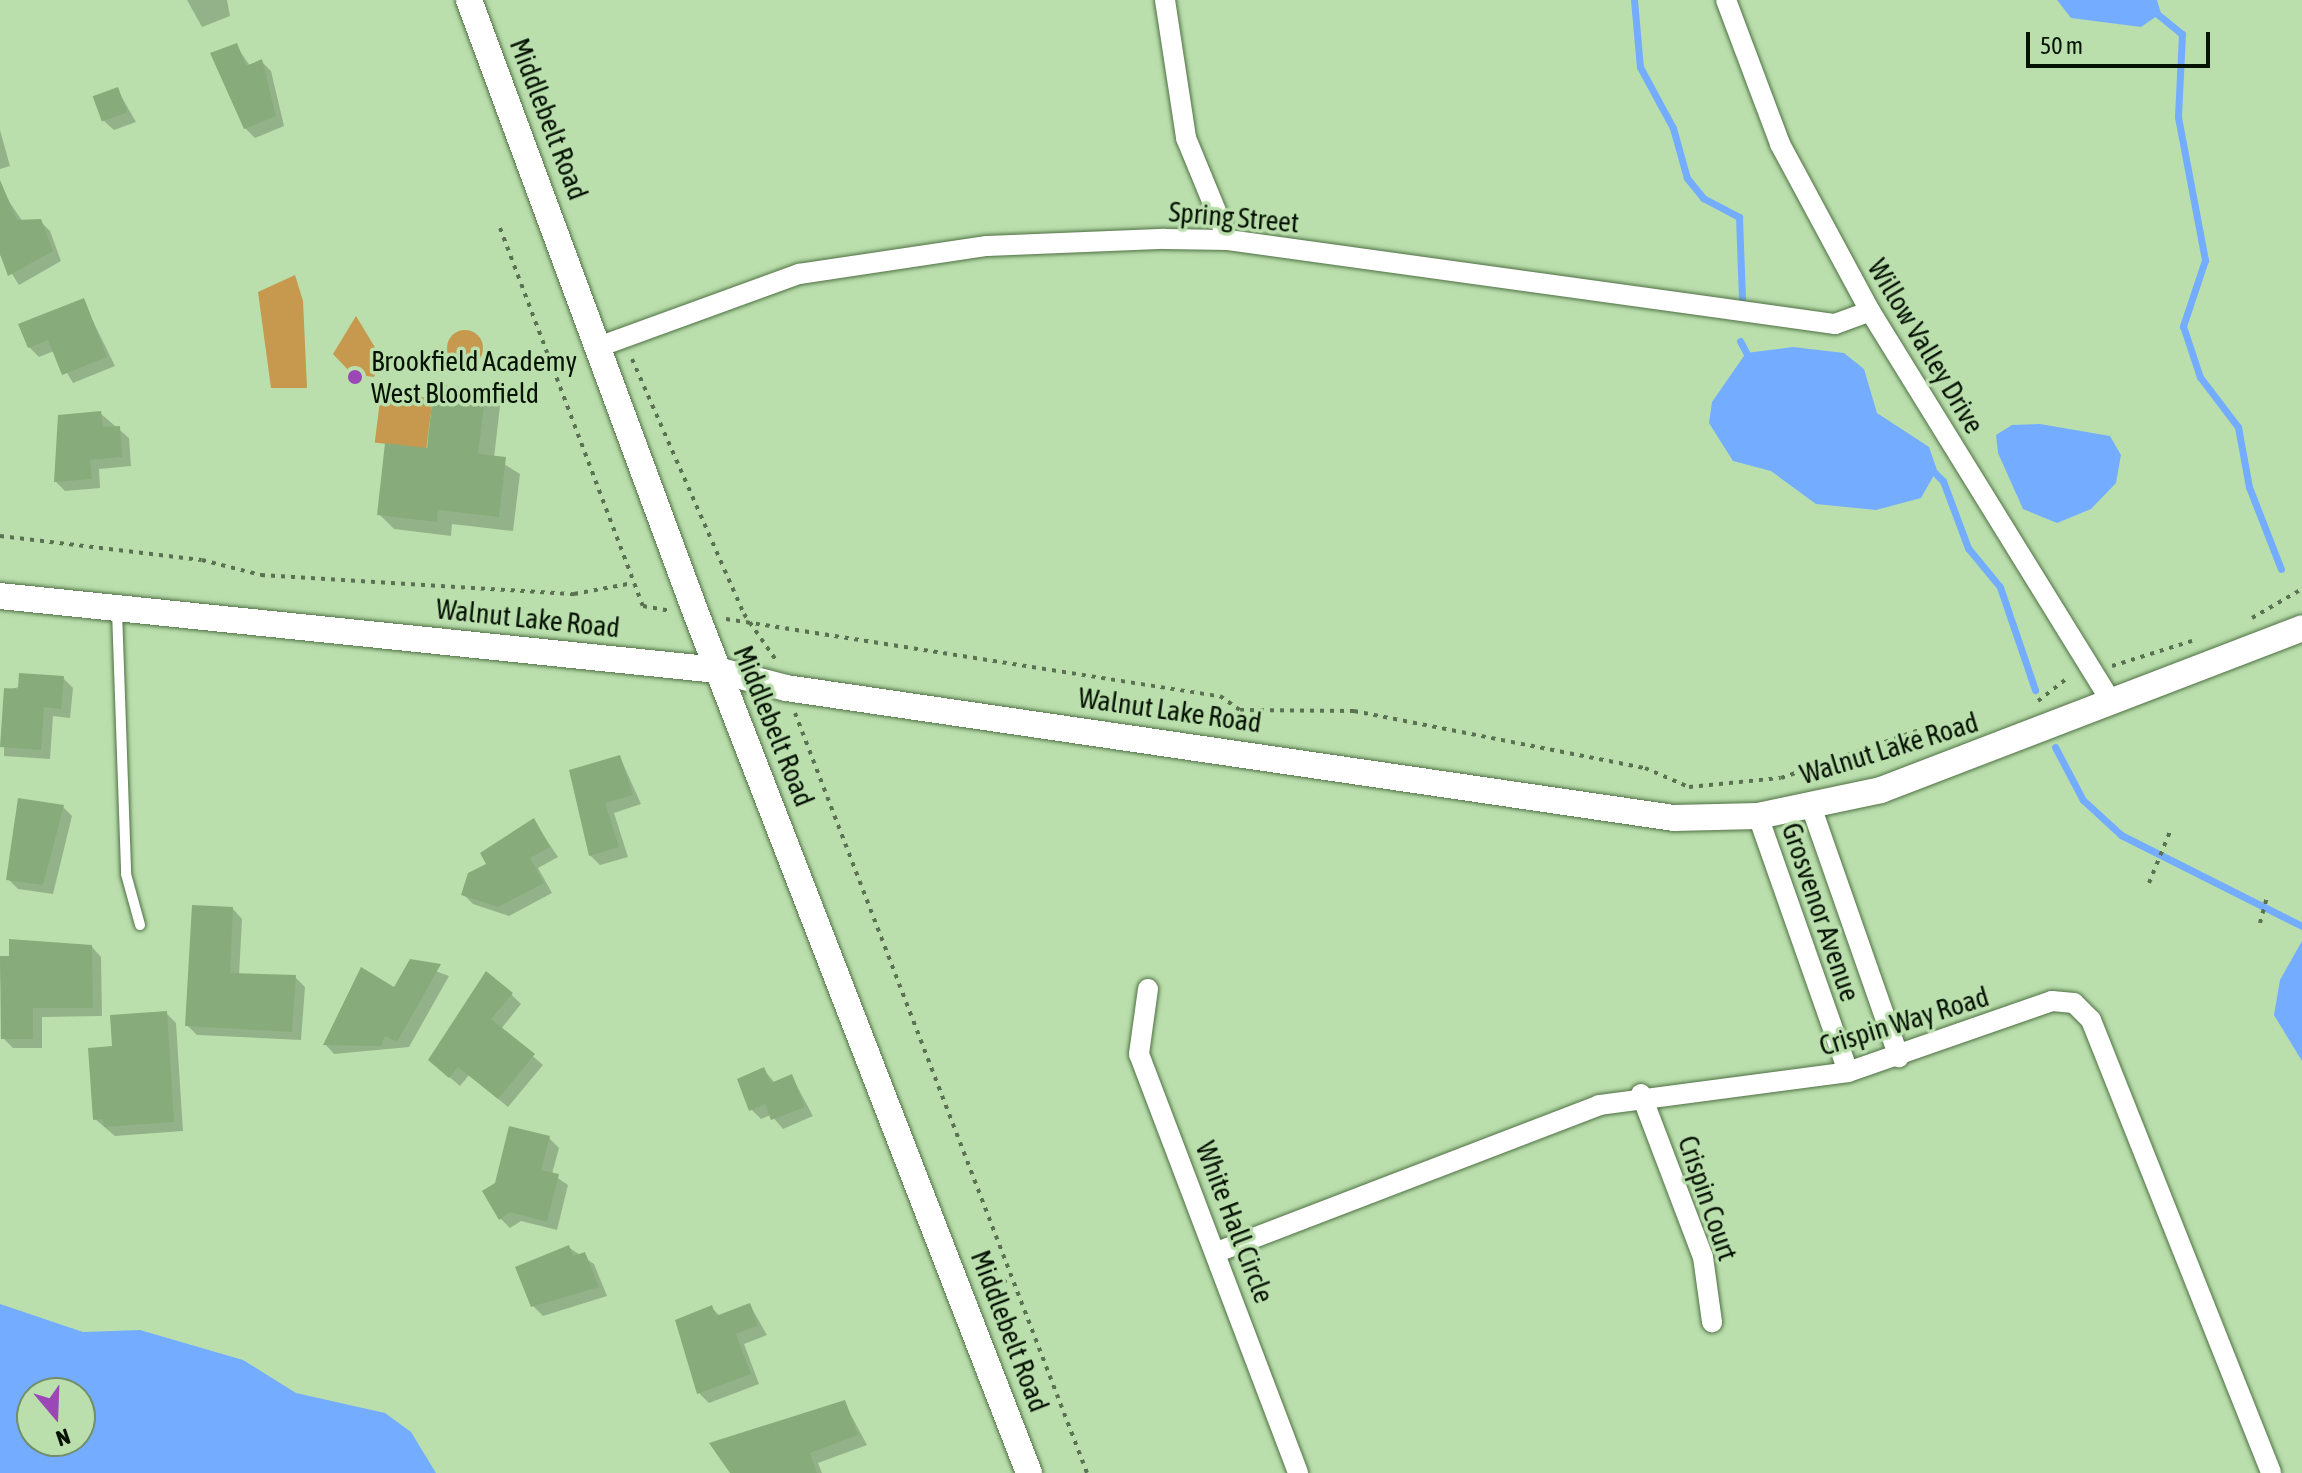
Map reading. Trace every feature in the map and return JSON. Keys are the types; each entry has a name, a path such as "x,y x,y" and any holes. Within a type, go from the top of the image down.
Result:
{"street":[{"name":"Middlebelt Road","path":"469,0 612,342 697,616 963,1294 1029,1473"},
{"path":"1165,0 1186,138 1228,240"},
{"name":"Willow Valley Drive","path":"1726,0 1780,144 1870,311 2112,703"},
{"name":"Spring Street","path":"612,342 799,274 987,246 1228,240 1835,324 1870,311"},
{"name":"Walnut Lake Road","path":"0,596 717,670 786,688 1589,808 1674,818 1758,816 1812,809 1881,790 2302,628"},
{"name":"Grosvenor Avenue","path":"1812,809 1899,1057"},
{"name":"Grosvenor Avenue","path":"1758,816 1848,1072"},
{"name":"White Hall Circle","path":"1148,989 1139,1054 1217,1252 1298,1473"},
{"name":"Crispin Way Road","path":"1217,1252 1641,1094 1848,1072 1899,1057 2052,1001 2084,1009 2271,1473"},
{"name":"Crispin Court","path":"1641,1094 1703,1257 1712,1322"}],"lane":[{"path":"117,609 126,874 140,925"}],"path":[{"path":"500,228 643,606 1220,696 1240,710 1354,711 1645,768 1689,787 1781,778 1933,725 1994,718"},
{"path":"612,342 666,425 744,614 756,624 786,688 1087,1473"},
{"path":"0,536 202,560 261,575 574,594 633,583"},
{"path":"2243,624 2302,589"},
{"path":"2023,707 2063,682 2198,639"},
{"path":"2149,883 2171,829"},
{"path":"2260,923 2267,896"},
{"path":"963,1294 1012,1279"}],"shaded area":[{"path":"295,275 303,301 307,388 271,388 258,292"},
{"path":"356,316 382,359 374,377 352,374 333,354"},
{"path":"465,330 478,335 483,348 478,361 465,366 452,361 447,348 452,335"},
{"path":"381,392 433,398 426,449 375,443"}],"water":[{"path":"2057,0 2157,0 2161,13 2141,27 2071,18"},
{"path":"1793,347 1844,353 1864,369 1877,413 1929,447 1937,470 1921,498 1876,510 1816,504 1771,471 1733,461 1709,423 1712,402 1746,353"},
{"path":"2040,424 2110,436 2121,455 2116,483 2091,509 2057,523 2023,509 1998,453 1996,435 2012,425"},
{"path":"2302,941 2302,1061 2274,1015 2280,980"},
{"path":"0,1304 83,1332 140,1330 243,1360 296,1393 385,1413 411,1432 436,1473 0,1473"}],"building":[{"path":"237,43 246,66 262,59 276,116 244,129 210,53"},
{"path":"118,87 127,112 102,122 93,96"},
{"path":"0,180 17,220 41,219 53,251 8,276 0,254"},
{"path":"84,298 107,357 62,375 48,340 28,348 18,324"},
{"path":"434,384 486,390 478,454 506,457 499,517 438,510 437,522 377,515 385,443 427,448"},
{"path":"101,411 103,427 120,426 122,457 90,460 92,479 54,482 58,415"},
{"path":"19,673 64,676 61,709 44,707 41,750 0,747 4,688 18,689"},
{"path":"620,755 633,795 605,803 619,847 589,856 569,770"},
{"path":"18,798 64,805 43,885 6,880"},
{"path":"534,818 550,847 530,858 544,883 498,907 461,895 468,873 486,864 480,853"},
{"path":"192,905 233,907 230,973 296,975 292,1032 185,1026"},
{"path":"9,939 92,945 93,1008 33,1008 33,1039 1,1039 0,956 9,956"},
{"path":"410,959 441,964 397,1042 385,1036 381,1046 323,1045 361,967 394,987"},
{"path":"486,971 513,993 491,1019 535,1054 498,1099 458,1067 449,1078 428,1060"},
{"path":"167,1011 174,1122 104,1127 103,1119 93,1120 88,1048 112,1046 110,1015"},
{"path":"764,1067 771,1083 792,1074 805,1107 771,1120 765,1104 749,1111 737,1079"},
{"path":"509,1126 550,1136 541,1170 559,1174 547,1222 510,1212 499,1220 482,1191 495,1183"},
{"path":"569,1245 573,1256 585,1252 599,1287 531,1307 515,1267"},
{"path":"750,1303 758,1325 736,1334 751,1374 697,1394 675,1320 712,1305 716,1316"},
{"path":"845,1400 858,1435 810,1453 817,1473 730,1473 709,1443"}],"waterway":[{"path":"1634,0 1640,67 1673,128 1687,178 1703,198 1739,217 1742,298"},
{"path":"2140,0 2182,34 2178,117 2205,260 2183,326 2200,377 2238,427 2249,487 2281,569"},
{"path":"1740,341 1751,362"},
{"path":"1930,468 1943,481 1968,548 2000,587 2035,690"},
{"path":"2055,747 2083,800 2121,835 2302,926"}],"place":[{"name":"Brookfield Academy West Bloomfield","path":"355,377"}]}
